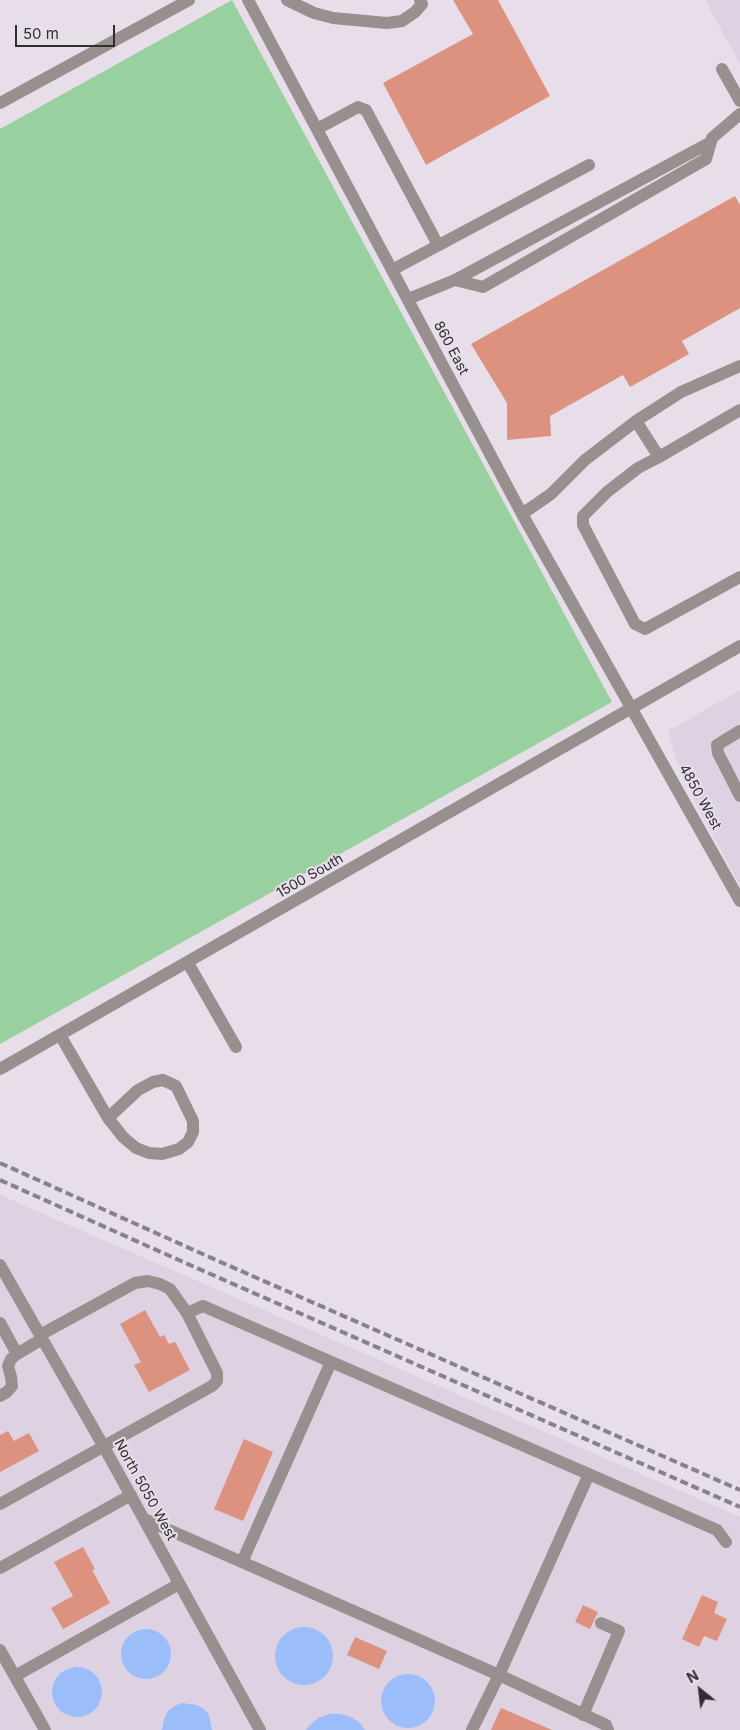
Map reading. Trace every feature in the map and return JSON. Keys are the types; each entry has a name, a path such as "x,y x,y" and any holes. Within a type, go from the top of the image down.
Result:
{"street":[{"path":"0,104 189,0"},
{"name":"860 East","path":"248,0 522,514 632,708"},
{"path":"288,0 314,13 333,18 387,24 402,22 422,4 420,0"},
{"path":"722,69 740,101"},
{"path":"317,129 358,107 366,110 438,245"},
{"path":"455,280 483,287 706,159 712,138 740,114"},
{"path":"408,299 455,280 711,142"},
{"path":"392,270 589,165"},
{"path":"522,514 551,494 585,460 636,421 681,392 740,366"},
{"path":"740,410 631,474 607,492 583,516 582,525 635,624 645,629 740,577"},
{"path":"636,421 659,457"},
{"name":"1500 South","path":"0,1068 188,963 740,646"},
{"name":"4850 West","path":"632,708 735,882 740,901"},
{"path":"740,731 717,745 718,753 740,796"},
{"path":"188,963 236,1047"},
{"path":"60,1035 108,1118 136,1148 149,1153 162,1154 179,1149 188,1142 193,1132 193,1120 176,1086 163,1080 153,1082 138,1090 108,1118"},
{"name":"North 5050 West","path":"0,1265 104,1446 260,1730"},
{"path":"0,1396 12,1386 8,1366 11,1359 17,1354 42,1337 135,1283 148,1281 170,1289 187,1314 218,1373 217,1381 212,1386 0,1504"},
{"path":"187,1314 203,1306 716,1530 726,1542"},
{"path":"0,1324 17,1354"},
{"path":"242,1562 331,1362"},
{"path":"472,1730 499,1675 589,1474"},
{"path":"0,1568 131,1495"},
{"path":"144,1520 499,1675 606,1725 608,1730"},
{"path":"15,1676 179,1584"},
{"path":"584,1715 620,1631 601,1623"},
{"path":"0,1650 45,1730"}],"shaded area":[{"path":"705,0 740,0 740,64"},
{"path":"740,690 740,886 696,804 675,757 668,731"},
{"path":"0,1195 740,1517 740,1730 0,1730"}],"green space":[{"path":"232,0 612,702 0,1044 0,129"}],"water":[{"path":"304,1627 320,1632 328,1640 333,1656 328,1672 320,1680 304,1685 288,1680 280,1672 275,1656 280,1640 288,1632"},
{"path":"146,1629 164,1636 171,1654 164,1672 146,1679 128,1672 121,1654 128,1636"},
{"path":"77,1667 95,1674 102,1692 95,1710 77,1717 59,1710 52,1692 59,1674"},
{"path":"403,1674 413,1674 423,1678 431,1686 435,1701 431,1716 423,1724 413,1728 403,1728 393,1724 385,1716 381,1706 381,1696 385,1686 393,1678"},
{"path":"182,1703 197,1705 204,1709 209,1715 212,1730 162,1730 168,1711"},
{"path":"329,1714 351,1717 360,1723 365,1730 306,1730 318,1718"}],"building":[{"path":"453,0 498,0 550,96 426,165 383,83 473,34"},
{"path":"735,196 740,205 740,308 682,341 689,354 630,387 623,375 550,416 551,436 507,440 507,403 471,344"},
{"path":"145,1310 160,1337 164,1335 169,1344 175,1342 190,1370 149,1392 134,1365 141,1362 120,1324"},
{"path":"8,1431 14,1441 29,1433 39,1451 0,1472 0,1435"},
{"path":"244,1439 273,1452 243,1521 214,1509"},
{"path":"83,1547 95,1569 92,1570 110,1603 63,1629 51,1608 73,1596 54,1562"},
{"path":"702,1595 718,1602 714,1613 727,1619 717,1641 704,1636 699,1647 682,1639"},
{"path":"583,1605 598,1612 590,1629 575,1622"},
{"path":"355,1637 387,1651 379,1669 347,1655"},
{"path":"501,1708 552,1730 491,1730"}],"railway":[{"path":"0,1163 740,1490"},
{"path":"0,1180 740,1507"}]}
